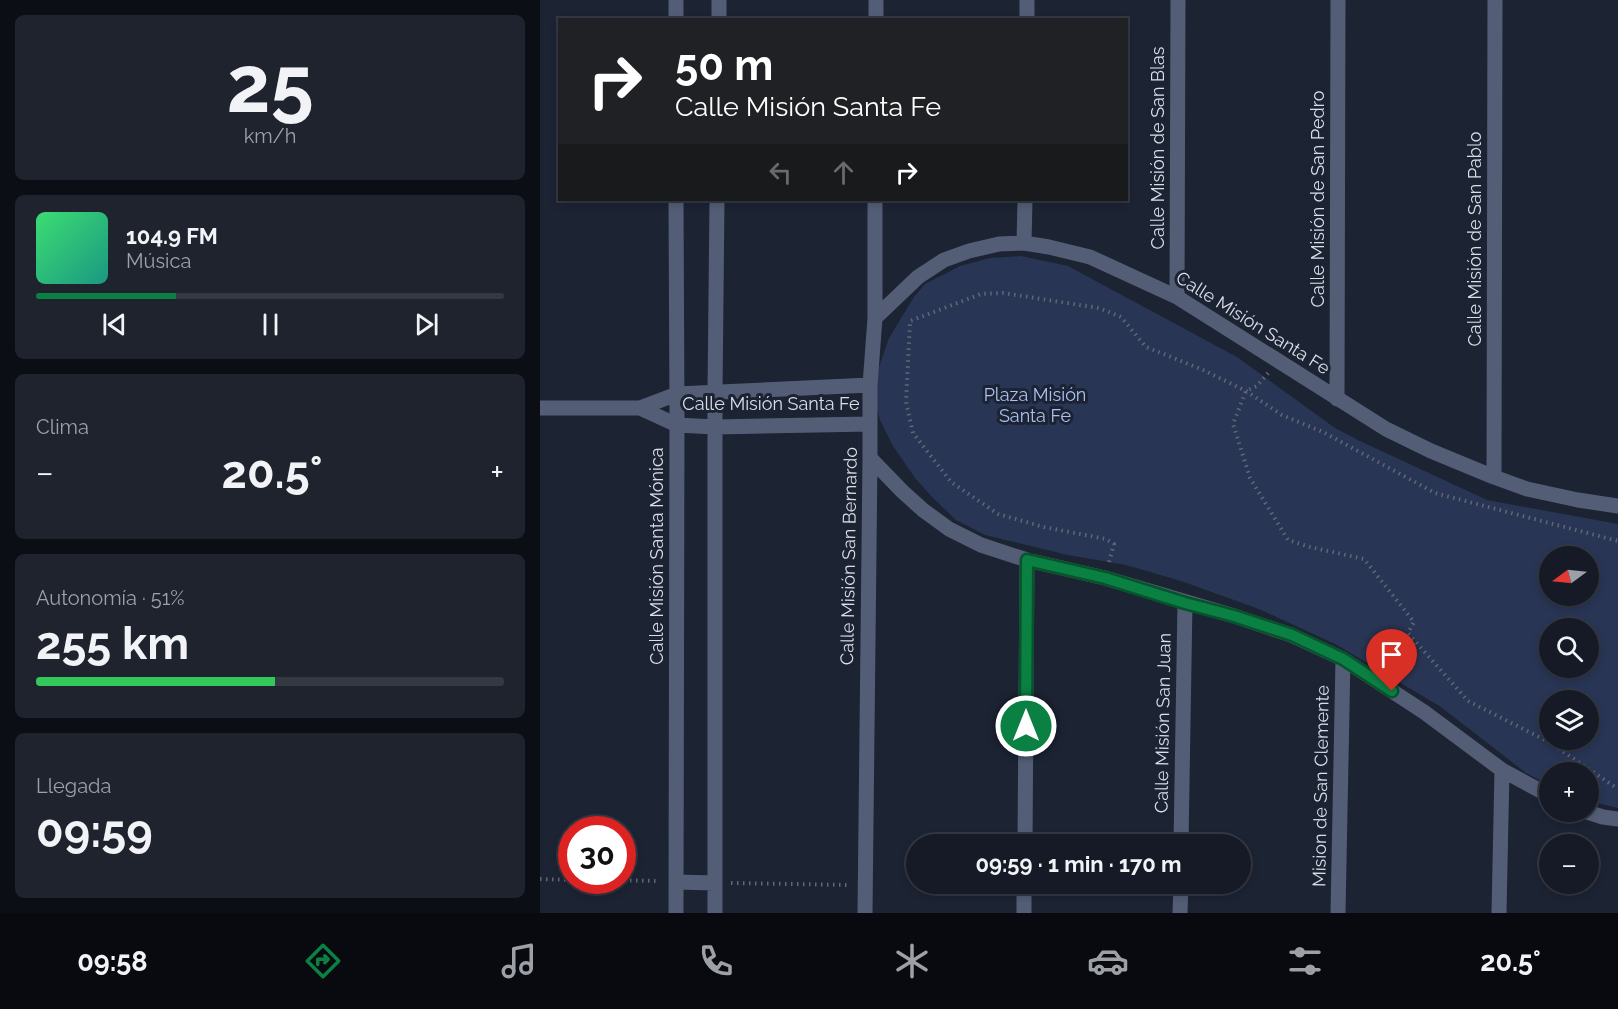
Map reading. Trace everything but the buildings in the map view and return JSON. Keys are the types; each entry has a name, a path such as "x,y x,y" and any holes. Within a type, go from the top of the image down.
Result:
{"street":[{"path":"676,0 676,18"},
{"path":"719,0 719,18"},
{"path":"876,0 876,18"},
{"path":"1027,0 1027,18"},
{"name":"Calle Misión de San Blas","path":"1177,297 1179,0"},
{"name":"Calle Misión de San Pedro","path":"1337,399 1338,0"},
{"name":"Calle Misión de San Pablo","path":"1494,477 1495,0"},
{"name":"Calle Misión Santa Mónica","path":"676,201 676,913"},
{"path":"715,913 717,201"},
{"name":"Calle Misión San Bernardo","path":"865,913 870,385 874,318 875,201"},
{"path":"1024,243 1025,201"},
{"name":"Calle Misión Santa Fe","path":"874,318 918,277 944,260 999,244 1024,243 1049,247 1090,258 1177,297 1386,429 1431,451 1527,489 1618,506"},
{"name":"Calle Misión Santa Fe","path":"540,408 640,408 677,394 870,385"},
{"name":"Calle Misión Santa Fe","path":"640,408 677,425 715,427 870,424"},
{"path":"870,458 923,510 949,529 981,545 1027,560 1105,578 1234,616 1292,635 1343,659 1424,712 1502,770 1539,790"},
{"path":"1025,834 1027,560"},
{"name":"Calle Misión San Juan","path":"1181,834 1185,603"},
{"name":"Mision de San Clemente","path":"1338,913 1343,659"},
{"path":"1499,913 1502,770"},
{"path":"1599,816 1618,819"},
{"path":"676,882 715,883"},
{"path":"1024,894 1024,913"},
{"path":"1180,913 1181,894"}],"path":[{"path":"1105,578 1114,544 1106,539 1044,527 998,514 951,482 913,433 906,402 910,321 981,294 1003,293 1099,308 1121,317 1146,347 1201,369 1246,391 1282,415 1341,441 1435,493 1618,541"},
{"path":"1278,361 1257,386 1246,391 1233,424 1250,478 1288,540 1364,559 1414,622 1408,633 1394,648 1343,659"},
{"path":"1408,633 1467,701 1549,742 1618,787"},
{"path":"540,879 558,880"},
{"path":"636,881 676,882"},
{"path":"715,883 865,885"}],"green space":[{"name":"Plaza Misión Santa Fe","path":"1021,256 1068,266 1237,357 1335,428 1360,441 1487,500 1618,524 1618,808 1599,803 1599,762 1539,762 1539,780 1526,773 1441,707 1337,645 1259,609 1181,581 1126,565 1068,555 985,535 956,520 915,478 893,446 880,420 874,397 878,370 889,338 914,297 925,284 960,266 990,258"}],"route":[{"path":"1026,726 1027,560 1105,578 1292,635 1343,659 1392,691"}]}
